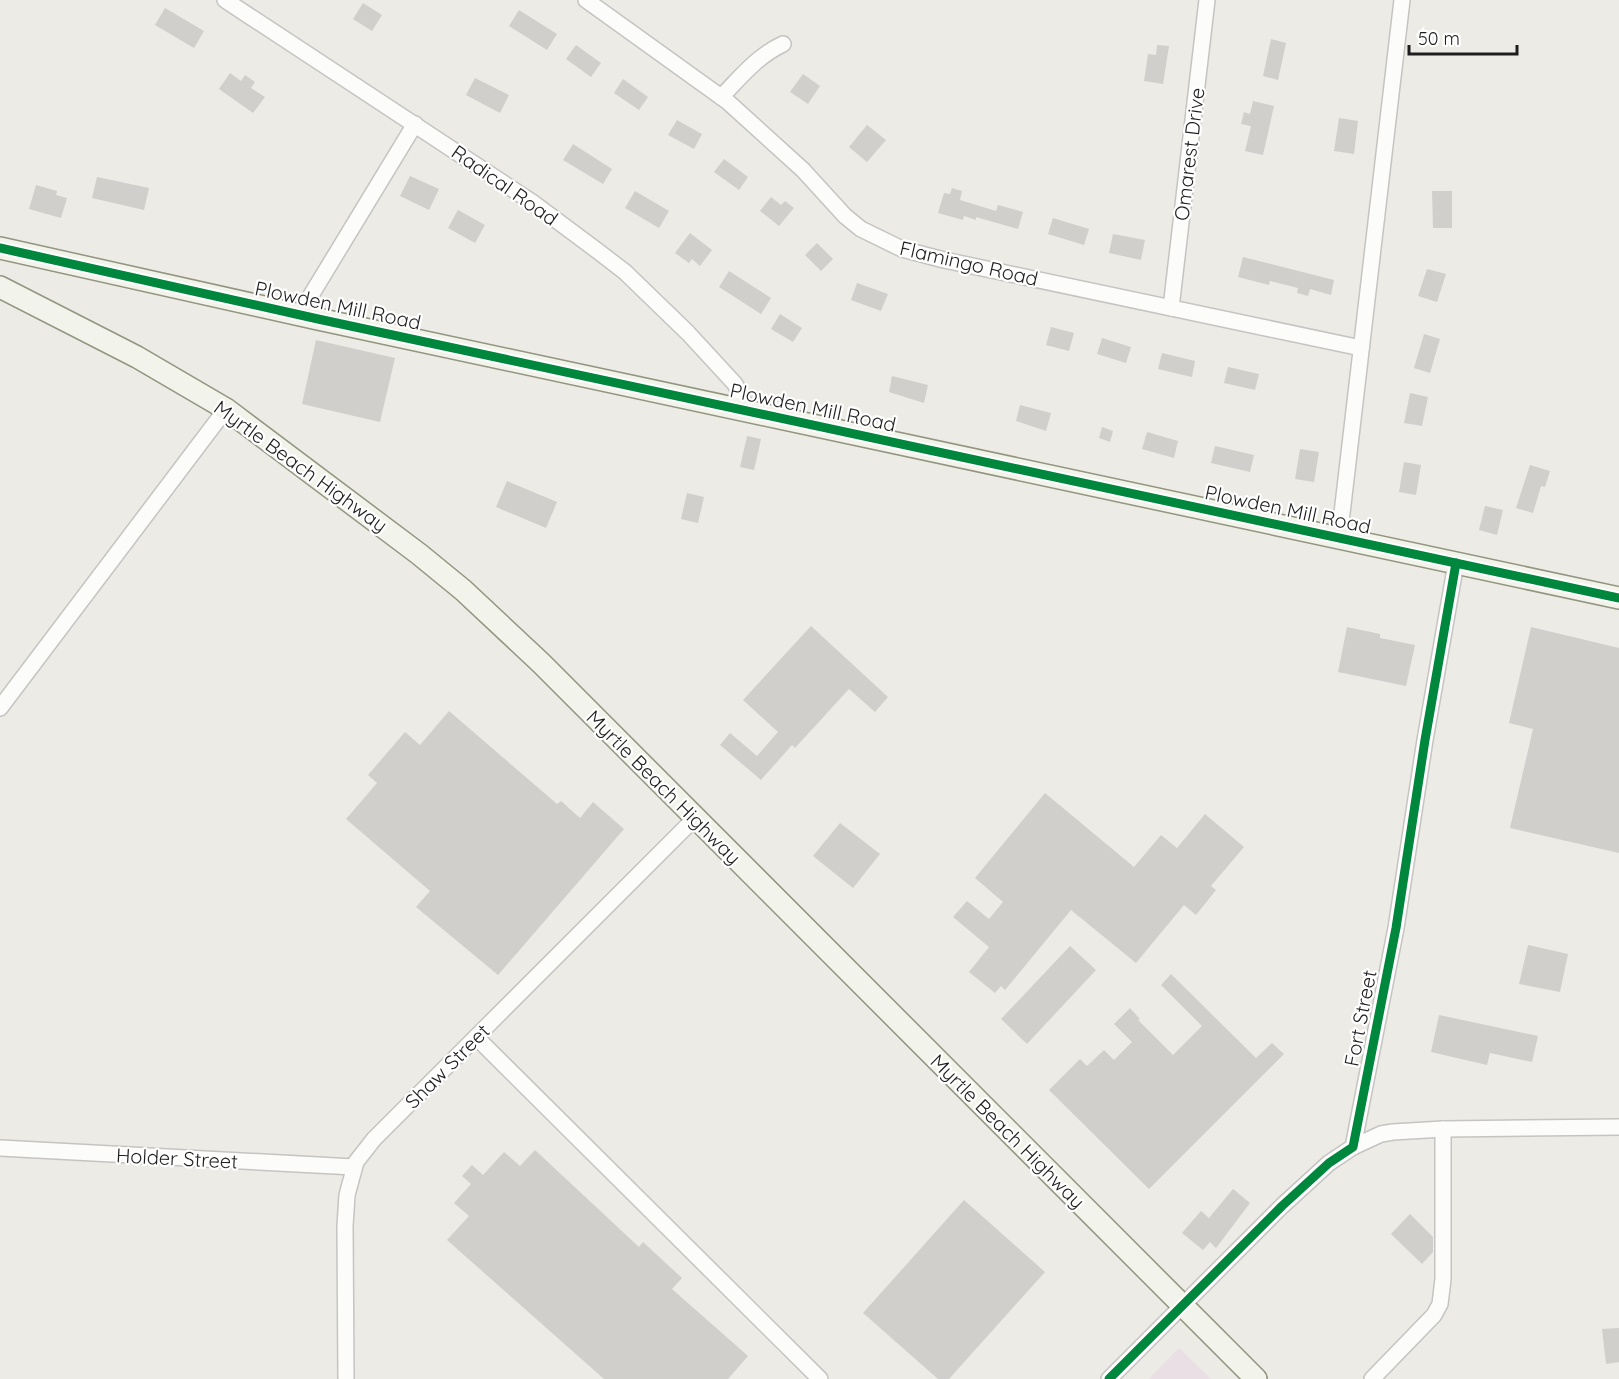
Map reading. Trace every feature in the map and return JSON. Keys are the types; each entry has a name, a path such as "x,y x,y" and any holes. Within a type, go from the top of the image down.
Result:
{"main road":[{"name":"Plowden Mill Road","path":"0,248 299,315 1619,598"},
{"name":"Myrtle Beach Highway","path":"0,287 137,357 226,409 419,554 463,590 541,663 1256,1379"}],"street":[{"name":"Radical Road","path":"225,0 532,202 625,272 688,333 735,384 749,412"},
{"name":"Flamingo Road","path":"586,0 721,97 803,170 845,216 861,229 888,244 944,260 1361,348"},
{"name":"Omarest Drive","path":"1171,308 1207,0"},
{"path":"1339,539 1402,0"},
{"path":"721,97 757,60 783,44"},
{"path":"299,315 415,124"},
{"path":"0,708 226,409"},
{"name":"Fort Street","path":"1353,1147 1396,928 1425,740 1456,563"},
{"name":"Shaw Street","path":"346,1379 345,1226 347,1195 354,1167 361,1154 695,818"},
{"path":"476,1036 820,1379"},
{"path":"1109,1379 1282,1206 1329,1163 1353,1147 1381,1134 1443,1129 1619,1127"},
{"path":"1372,1379 1429,1321 1440,1304 1443,1279 1443,1129"},
{"name":"Holder Street","path":"0,1148 354,1167"}],"shaded area":[{"path":"1179,1348 1211,1379 1149,1379"}],"building":[{"path":"363,3 382,15 372,31 353,19"},
{"path":"165,8 204,31 194,48 155,25"},
{"path":"519,10 557,34 547,50 509,26"},
{"path":"1271,39 1286,43 1278,80 1263,76"},
{"path":"576,45 601,63 591,77 566,59"},
{"path":"1157,45 1169,46 1163,84 1144,81 1148,54 1156,55"},
{"path":"230,73 241,81 245,75 255,82 251,88 265,97 253,113 219,89"},
{"path":"803,74 820,86 808,104 790,92"},
{"path":"475,78 509,95 500,113 466,95"},
{"path":"623,79 648,97 639,110 614,93"},
{"path":"1253,101 1274,106 1263,155 1245,151 1251,126 1241,124 1244,112 1250,114"},
{"path":"1339,118 1358,121 1354,154 1334,151"},
{"path":"677,120 702,134 694,149 668,135"},
{"path":"867,125 886,140 867,162 849,147"},
{"path":"573,144 612,169 603,184 563,160"},
{"path":"724,159 748,177 739,190 714,172"},
{"path":"410,176 439,189 429,210 400,196"},
{"path":"97,177 149,188 144,210 92,198"},
{"path":"36,185 57,191 56,195 67,198 61,218 29,209"},
{"path":"952,188 962,191 960,200 996,211 998,205 1023,212 1018,229 976,217 976,220 964,216 963,220 938,213 944,193 950,194"},
{"path":"635,191 669,211 659,228 625,208"},
{"path":"1432,191 1452,191 1452,228 1433,228"},
{"path":"771,197 781,205 785,201 794,208 779,226 760,211"},
{"path":"458,210 485,225 475,243 448,228"},
{"path":"1053,218 1089,229 1084,245 1048,234"},
{"path":"690,233 712,250 700,266 692,259 689,263 675,253"},
{"path":"1113,234 1145,240 1141,260 1109,253"},
{"path":"817,243 833,259 821,271 805,255"},
{"path":"1243,257 1334,280 1331,295 1310,289 1308,296 1297,293 1298,288 1270,281 1269,285 1238,277"},
{"path":"1427,269 1446,274 1437,302 1418,296"},
{"path":"729,271 771,298 761,314 719,287"},
{"path":"857,283 888,294 881,311 851,300"},
{"path":"780,314 802,328 793,342 771,329"},
{"path":"1051,327 1074,333 1069,351 1046,345"},
{"path":"1424,334 1440,339 1430,373 1414,368"},
{"path":"1102,338 1131,347 1126,363 1097,354"},
{"path":"316,340 395,358 380,422 302,404"},
{"path":"1162,353 1195,361 1192,377 1158,369"},
{"path":"1228,367 1259,374 1255,390 1224,383"},
{"path":"892,376 928,385 924,403 889,392"},
{"path":"1410,393 1428,397 1422,426 1404,423"},
{"path":"1020,405 1051,413 1046,431 1016,421"},
{"path":"1102,427 1113,431 1110,442 1099,438"},
{"path":"1147,432 1178,441 1174,458 1142,449"},
{"path":"747,436 761,439 754,470 740,467"},
{"path":"1215,446 1254,455 1250,472 1211,463"},
{"path":"1300,449 1319,452 1314,482 1295,479"},
{"path":"1404,462 1421,465 1416,495 1399,492"},
{"path":"1530,465 1550,471 1545,487 1541,486 1533,513 1516,508"},
{"path":"507,481 557,502 546,528 496,507"},
{"path":"687,493 704,497 698,523 681,519"},
{"path":"1485,506 1503,510 1497,535 1479,530"},
{"path":"811,626 888,697 875,712 849,689 795,748 792,745 761,780 720,745 730,733 757,756 778,732 743,700"},
{"path":"1347,627 1380,634 1380,638 1415,645 1406,686 1338,672"},
{"path":"1531,627 1619,648 1619,853 1510,828 1533,729 1509,723"},
{"path":"449,711 557,804 561,801 580,818 593,802 624,829 498,975 416,907 430,891 346,819 377,783 368,775 405,732 420,745"},
{"path":"1045,793 1134,867 1161,835 1177,848 1205,814 1244,847 1211,886 1216,890 1196,915 1184,905 1136,963 1071,910 1005,990 1001,986 995,993 969,972 989,947 953,917 967,901 989,919 1003,902 975,878"},
{"path":"840,823 880,854 853,888 813,856"},
{"path":"1528,945 1568,954 1560,992 1519,984"},
{"path":"1070,946 1096,970 1027,1044 1001,1019"},
{"path":"1171,974 1256,1058 1272,1043 1284,1054 1149,1189 1049,1090 1080,1059 1087,1066 1104,1050 1114,1060 1132,1042 1114,1024 1130,1008 1140,1019 1138,1020 1173,1055 1202,1026 1161,985"},
{"path":"1439,1015 1538,1036 1532,1062 1490,1053 1487,1065 1431,1052"},
{"path":"535,1150 639,1247 643,1242 682,1278 672,1289 748,1356 728,1379 604,1379 447,1240 469,1216 454,1203 471,1184 462,1176 472,1165 483,1175 504,1152 520,1166"},
{"path":"1233,1189 1250,1203 1216,1248 1210,1242 1203,1250 1182,1233 1201,1211 1209,1218"},
{"path":"964,1200 1045,1272 949,1379 938,1379 863,1313"},
{"path":"1410,1214 1433,1237 1433,1252 1422,1264 1391,1234"},
{"path":"1619,1328 1619,1362 1606,1364 1602,1329"}],"cycle path":[{"path":"0,248 318,319 1619,598"},
{"path":"1109,1379 1282,1206 1329,1163 1353,1147 1396,928 1425,740 1456,563"}]}
